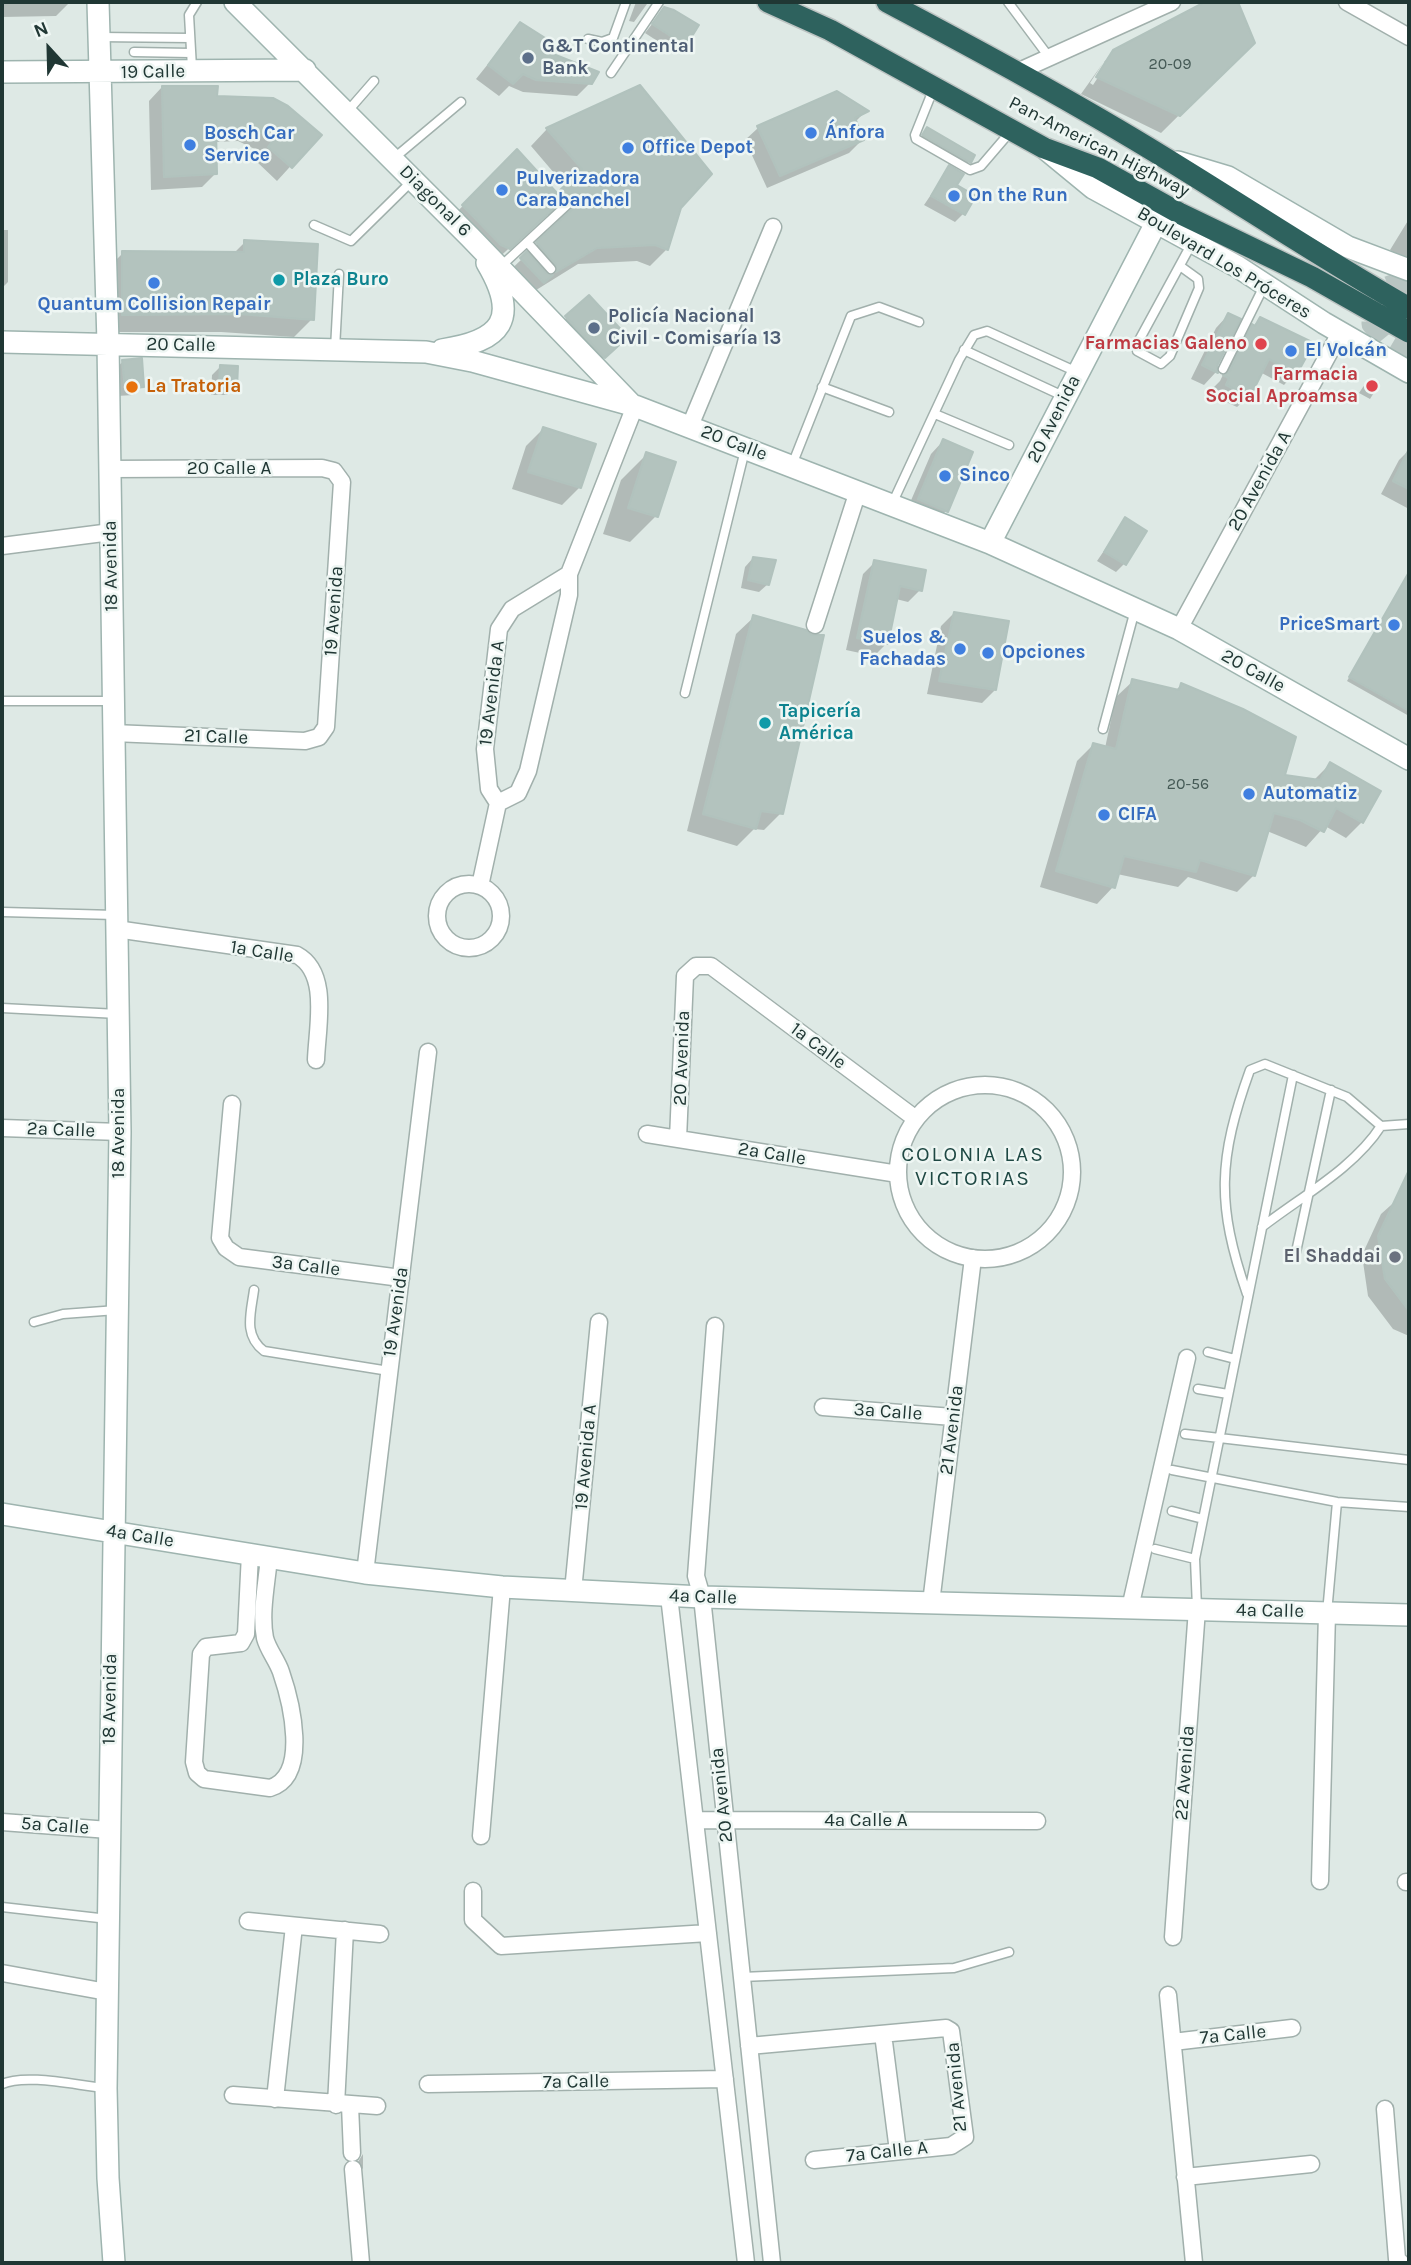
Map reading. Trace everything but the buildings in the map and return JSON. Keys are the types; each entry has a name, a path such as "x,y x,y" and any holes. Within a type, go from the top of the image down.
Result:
{"highway":[{"name":"Pan-American Highway","path":"768,2 830,30 1044,148 1098,168 1179,213 1312,277 1409,332"},
{"name":"Pan-American Highway","path":"887,2 1017,72 1166,158 1277,231 1409,309"}],"street":[{"name":"18 Avenida","path":"98,2 108,343 120,1132 106,2088 108,2178 114,2263"},
{"name":"Diagonal 6","path":"235,2 500,267 633,405"},
{"path":"1017,72 1172,2"},
{"path":"1347,2 1409,37"},
{"name":"19 Calle","path":"2,72 101,72 133,62 192,62 304,70"},
{"name":"Boulevard Los Próceres","path":"1044,148 1093,188 1193,241 1340,333 1409,372"},
{"path":"1166,158 1228,177 1348,247 1409,270"},
{"name":"20 Avenida","path":"990,543 1157,221"},
{"path":"690,426 773,227"},
{"path":"426,352 475,344 492,335 502,322 504,304 497,282 470,237"},
{"name":"20 Avenida A","path":"1179,629 1340,333"},
{"name":"20 Calle","path":"2,342 426,352 464,359 633,405 990,543 1179,629 1409,759"},
{"path":"480,886 498,803 517,793 528,771 569,595 569,573 633,405"},
{"name":"20 Calle A","path":"109,470 321,468 334,471 342,482"},
{"name":"19 Avenida","path":"319,737 326,727 342,482"},
{"path":"815,625 858,491"},
{"path":"2,546 111,533"},
{"name":"19 Avenida A","path":"498,803 489,789 485,748 499,629 512,609 569,573"},
{"name":"21 Calle","path":"113,733 304,741 319,737"},
{"path":"480,886 497,899 501,919 498,929 485,943 460,946 444,936 437,919 438,908 442,899 456,887 480,886"},
{"name":"1a Calle","path":"116,922 297,955 308,961 317,978 316,1060"},
{"name":"1a Calle","path":"685,976 696,966 711,966 916,1119"},
{"name":"20 Avenida","path":"678,1139 685,976"},
{"name":"19 Avenida","path":"365,1573 428,1052"},
{"path":"987,1085 1007,1088 1034,1100 1056,1121 1066,1139 1072,1178 1059,1216 1039,1239 1013,1254 973,1258 940,1246 920,1229 906,1208 898,1174 902,1145 916,1119 947,1094 967,1087 987,1085"},
{"name":"3a Calle","path":"232,1104 220,1238 239,1258 401,1278"},
{"name":"2a Calle","path":"2,1128 120,1132"},
{"name":"2a Calle","path":"646,1134 898,1174"},
{"name":"21 Avenida","path":"931,1603 973,1258"},
{"name":"19 Avenida A","path":"573,1591 599,1322"},
{"name":"20 Avenida","path":"715,1326 696,1576 702,1597 772,2263"},
{"path":"1130,1608 1187,1358"},
{"name":"3a Calle","path":"823,1407 953,1417"},
{"name":"4a Calle","path":"2,1514 365,1573 502,1587 669,1596 1409,1615"},
{"path":"260,1556 264,1628 269,1649 281,1671 296,1747 293,1764 285,1777 279,1785 270,1788 204,1779 197,1773 194,1762 201,1654 206,1647 241,1643 246,1634 260,1556"},
{"path":"481,1836 502,1587"},
{"name":"20 Avenida","path":"669,1596 746,2263"},
{"name":"22 Avenida","path":"1173,1937 1197,1609"},
{"path":"1320,1881 1327,1613"},
{"name":"4a Calle A","path":"695,1820 1037,1821"},
{"name":"5a Calle","path":"2,1822 109,1830"},
{"path":"473,1891 473,1920 501,1946 708,1933"},
{"path":"248,1921 380,1934"},
{"path":"275,2099 294,1926"},
{"path":"345,1930 343,2105 353,2161 361,2263"},
{"path":"2,1973 107,1992"},
{"path":"1168,1995 1194,2263"},
{"name":"21 Avenida","path":"883,2034 946,2028 951,2031 965,2137 959,2142"},
{"name":"7a Calle","path":"1173,2042 1292,2028"},
{"path":"749,2046 883,2034 898,2151"},
{"name":"7a Calle","path":"428,2084 724,2079"},
{"path":"233,2095 377,2106"},
{"path":"1385,2109 1398,2259 1401,2263"},
{"name":"7a Calle A","path":"814,2160 951,2146 959,2142"},
{"path":"1185,2177 1311,2164"}],"lane":[{"path":"192,62 189,15 197,2"},
{"path":"588,39 602,43 613,38 626,2"},
{"path":"611,73 659,2"},
{"path":"1008,2 1049,57"},
{"path":"99,37 190,38"},
{"path":"133,62 135,37"},
{"path":"346,112 374,81"},
{"path":"934,87 915,135 920,143 970,170 981,166 1012,130"},
{"path":"393,159 461,102"},
{"path":"314,225 351,241 413,179"},
{"path":"500,267 568,204"},
{"path":"1181,266 1198,279 1199,288 1170,355 1161,364 1137,351 1137,344 1193,241"},
{"path":"527,242 551,269"},
{"path":"335,349 339,274"},
{"path":"1223,369 1265,284"},
{"path":"792,465 851,316 879,307 919,322"},
{"path":"892,505 964,350 974,335 986,331 1078,373"},
{"path":"964,350 1066,397"},
{"path":"822,387 889,412"},
{"path":"935,414 1009,444"},
{"path":"685,693 746,447"},
{"path":"1103,729 1135,609"},
{"path":"2,701 113,701"},
{"path":"2,912 116,922"},
{"path":"2,1008 118,1014"},
{"path":"1248,1297 1231,1247 1225,1216 1224,1170 1236,1111 1250,1070 1265,1064 1331,1090 1347,1097 1381,1126 1409,1124"},
{"path":"1197,1609 1195,1559 1293,1074"},
{"path":"1296,1252 1331,1090"},
{"path":"1262,1227 1351,1160 1372,1141 1381,1126"},
{"path":"254,1290 249,1331 253,1342 264,1351 388,1371"},
{"path":"34,1322 63,1314 118,1310"},
{"path":"1208,1352 1235,1359"},
{"path":"1198,1389 1228,1394"},
{"path":"1185,1434 1409,1460"},
{"path":"1172,1470 1337,1502 1409,1507"},
{"path":"1327,1613 1337,1502"},
{"path":"1172,1511 1203,1519"},
{"path":"1155,1549 1195,1559"},
{"path":"2,1907 108,1919"},
{"path":"742,1977 954,1968 1009,1952"},
{"path":"2,2084 20,2081 106,2088"}],"tunnel":[{"path":"1409,288 1400,285 1385,288 1374,307 1372,324 1387,342 1409,355"}],"place":[{"name":"G&T Continental Bank","path":"528,58"},
{"name":"Ánfora","path":"811,133"},
{"name":"Bosch Car Service","path":"190,145"},
{"name":"Office Depot","path":"628,148"},
{"name":"Pulverizadora Carabanchel","path":"502,190"},
{"name":"On the Run","path":"954,196"},
{"name":"Plaza Buro","path":"279,280"},
{"name":"Quantum Collision Repair","path":"154,283"},
{"name":"Policía Nacional Civil - Comisaría 13","path":"594,328"},
{"name":"Farmacias Galeno","path":"1261,344"},
{"name":"El Volcán","path":"1291,351"},
{"name":"Farmacia Social Aproamsa","path":"1372,386"},
{"name":"La Tratoria","path":"132,387"},
{"name":"Sinco","path":"945,476"},
{"name":"PriceSmart","path":"1394,625"},
{"name":"Suelos & Fachadas","path":"960,649"},
{"name":"Opciones","path":"988,653"},
{"name":"Tapicería América","path":"765,723"},
{"name":"Automatiz","path":"1249,794"},
{"name":"CIFA","path":"1104,815"},
{"name":"El Shaddai","path":"1395,1257"}],"district":[{"name":"COLONIA LAS VICTORIAS","path":"973,1167"}]}
